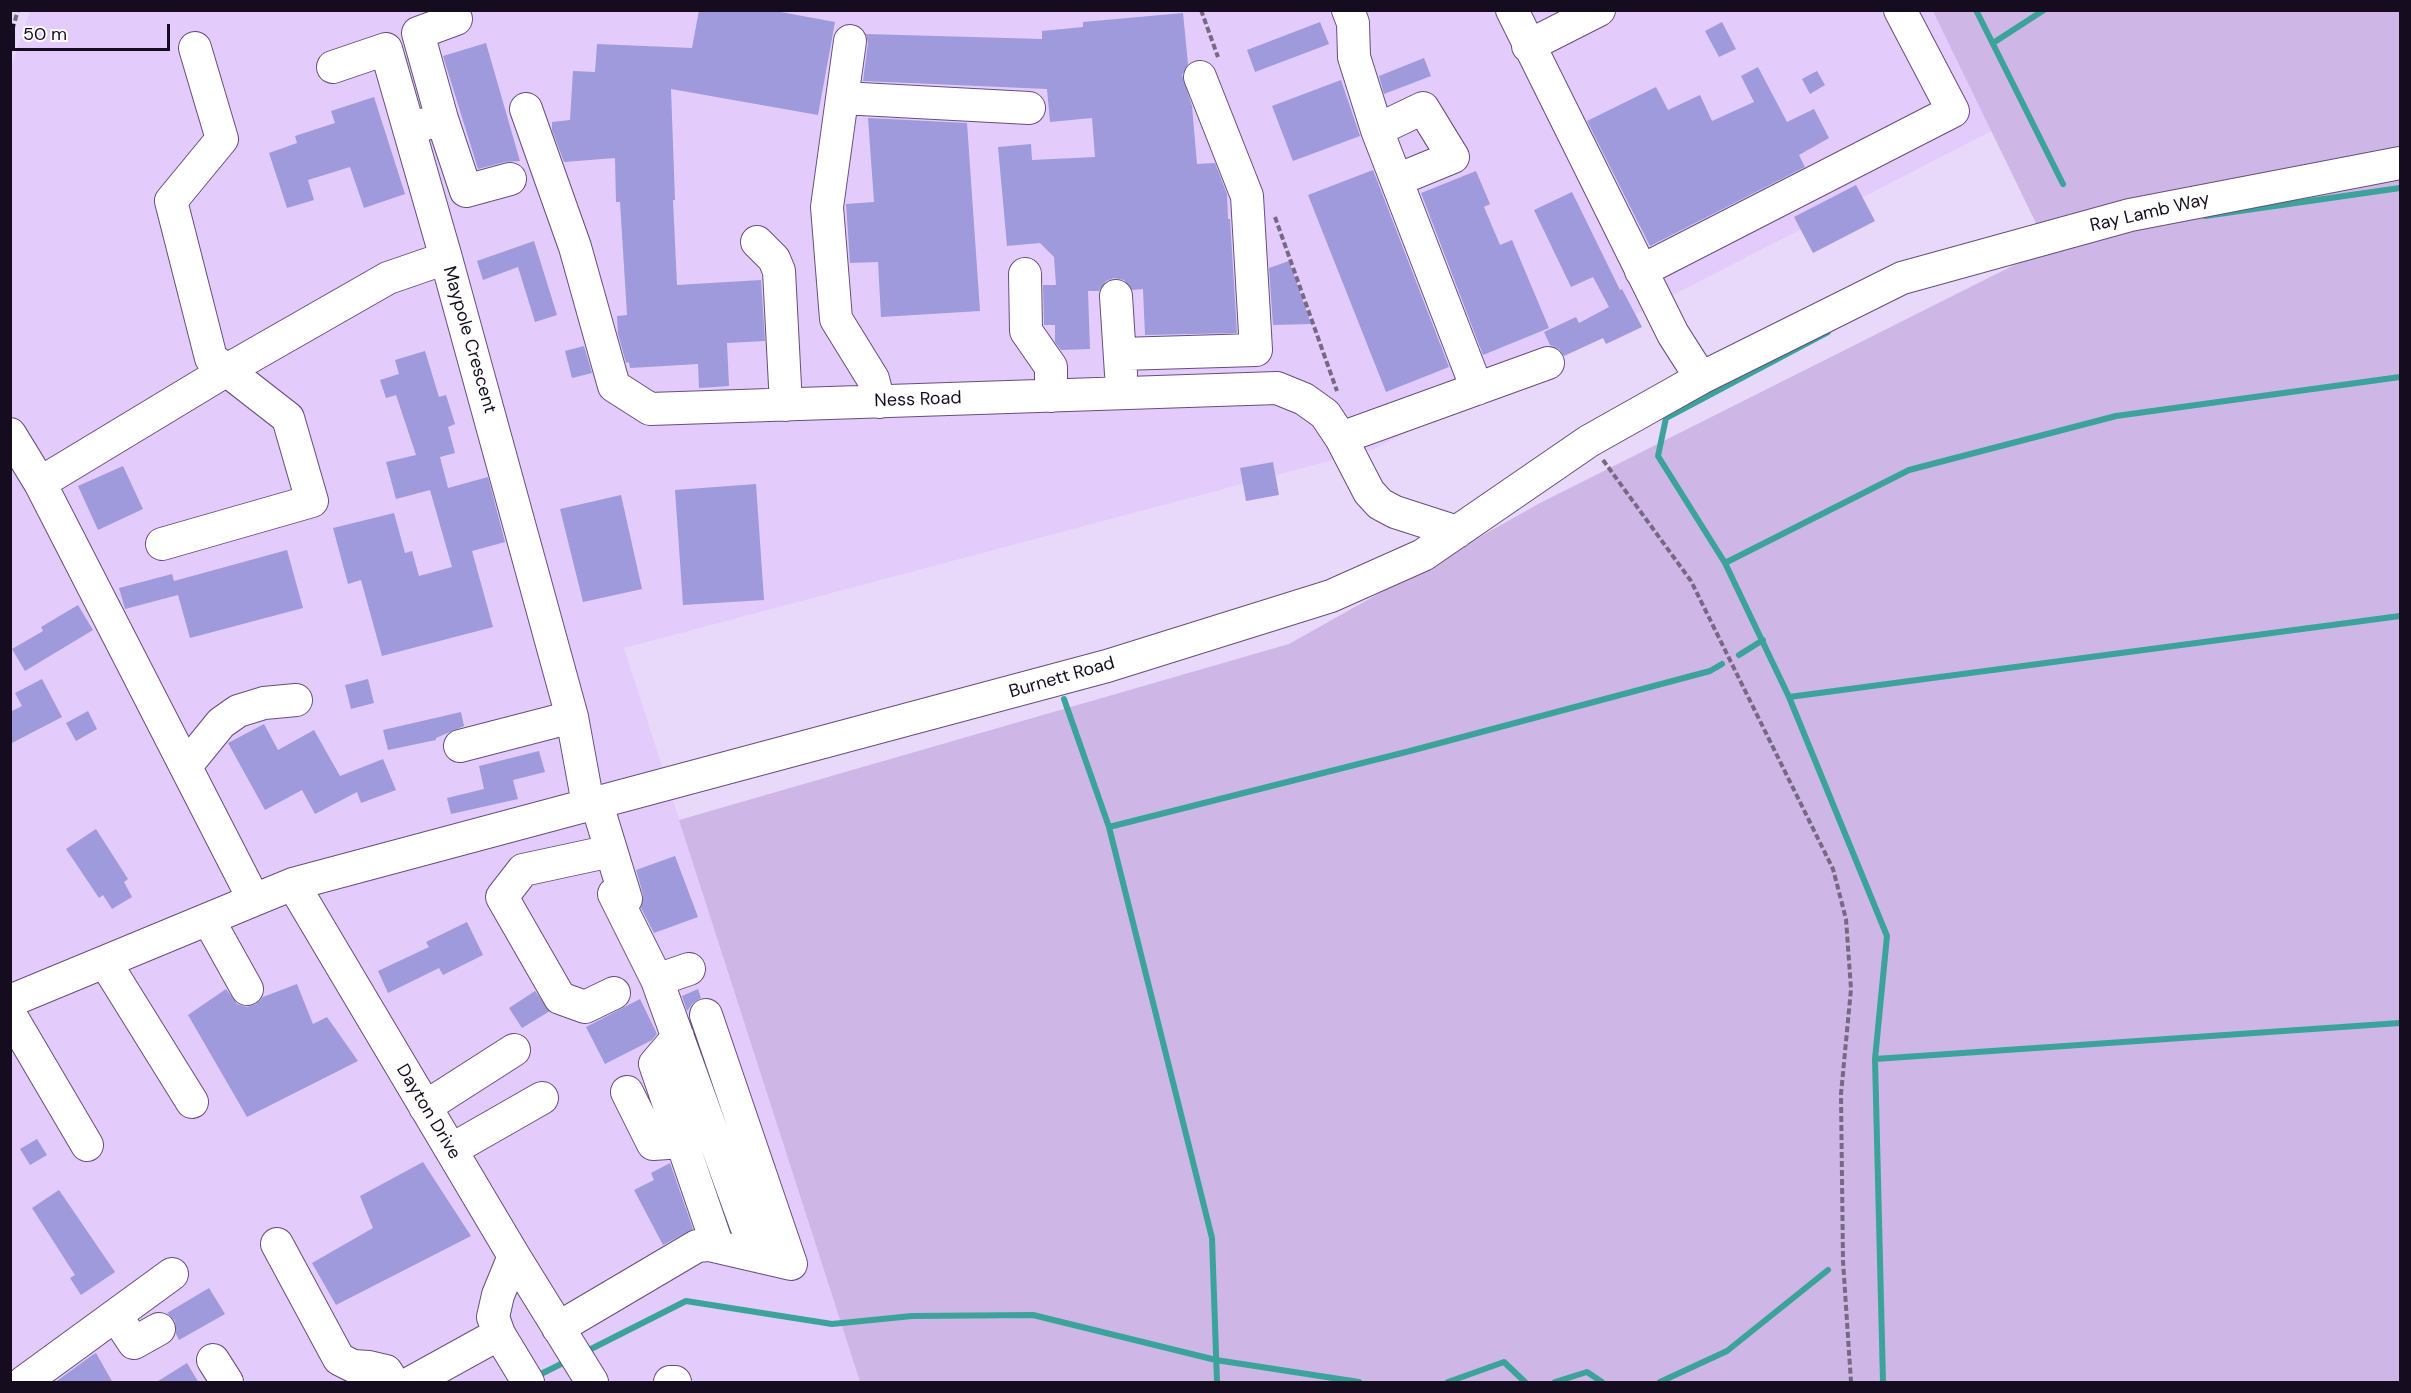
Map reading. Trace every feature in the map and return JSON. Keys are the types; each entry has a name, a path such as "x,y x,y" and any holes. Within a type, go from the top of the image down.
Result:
{"street":[{"path":"1348,10 1353,23 1354,57 1377,130 1477,389"},
{"path":"1512,10 1641,271 1674,334 1701,378"},
{"path":"1528,46 1599,10"},
{"path":"1641,271 1953,111 1900,10"},
{"path":"456,19 417,33 466,191 510,179"},
{"path":"850,41 827,207 836,320 873,379 879,402"},
{"path":"162,544 312,501 288,418 211,358 171,201 222,140 195,48"},
{"path":"333,67 386,49 446,258"},
{"path":"1120,354 1256,350 1247,196 1200,77"},
{"path":"842,98 1029,108"},
{"path":"1377,130 1424,108 1453,157 1397,180"},
{"name":"Ness Road","path":"526,109 575,247 614,386 650,409 1277,388 1304,399 1324,414 1341,438 1369,492 1380,504 1395,512 1457,532"},
{"path":"409,129 442,119"},
{"name":"Ray Lamb Way","path":"1701,378 1902,278 2130,214 2400,163"},
{"path":"757,242 774,259 779,271 786,405"},
{"name":"Maypole Crescent","path":"40,483 227,370 388,278 446,258 572,717 592,802 611,851 620,897 657,980 757,1256"},
{"path":"1024,274 1026,331 1051,367 1052,396"},
{"path":"1116,296 1121,393"},
{"path":"1341,438 1548,363"},
{"name":"Burnett Road","path":"10,1001 293,884 592,802 975,702 1246,624 1337,594 1423,555 1589,441 1701,378"},
{"path":"10,434 40,483 254,900"},
{"path":"186,766 221,723 238,711 264,703 296,700"},
{"path":"460,746 572,717"},
{"path":"611,851 523,870 502,897 560,998 585,1006 614,993"},
{"name":"Dayton Drive","path":"293,884 590,1380"},
{"path":"208,919 247,989"},
{"path":"105,962 192,1102"},
{"path":"657,980 689,969"},
{"path":"10,1014 87,1145"},
{"path":"561,1333 697,1246 709,1245 791,1264 706,1015"},
{"path":"678,1036 655,1064 718,1247"},
{"path":"425,1107 514,1050"},
{"path":"627,1092 653,1144 682,1142"},
{"path":"451,1150 542,1098"},
{"path":"277,1244 339,1359 353,1366 386,1371 393,1383"},
{"path":"514,1256 498,1295 493,1317 499,1334 524,1376"},
{"path":"24,1383 172,1274"},
{"path":"116,1316 134,1343 159,1329"},
{"path":"412,1383 499,1334"},
{"path":"10,1375 15,1383"}],"path":[{"path":"10,38 18,10"},
{"path":"1589,441 1690,581 1833,869 1846,919 1851,989 1841,1094 1843,1261 1851,1383"}],"shaded area":[{"path":"30,11 1939,11 1997,128 1374,449 624,648 860,1382 11,1382 10,71"},
{"path":"1933,11 2400,11 2400,1382 860,1382 679,820 1289,644 1540,503 2048,248"}],"building":[{"path":"699,10 770,10 835,22 818,115 671,89 677,285 761,280 765,341 727,343 729,386 699,388 698,364 630,368 629,362 626,363 618,334 617,316 627,315 620,202 616,202 615,158 564,162 552,130 552,122 570,120 573,71 595,72 597,44 692,48"},
{"path":"1183,13 1188,64 1182,75 1192,106 1197,164 1215,163 1227,194 1237,333 1145,335 1143,289 1132,290 1124,280 1114,278 1106,281 1099,291 1088,291 1090,349 1061,350 1055,342 1055,325 1044,325 1043,285 1056,285 1054,257 1040,243 1007,246 998,147 1031,144 1032,160 1095,157 1092,118 1050,122 1047,89 863,81 868,43 866,34 1042,39 1042,31 1083,27 1083,22"},
{"path":"1320,22 1329,44 1255,72 1247,50"},
{"path":"1722,22 1736,49 1719,57 1705,31"},
{"path":"486,43 520,161 505,162 478,169 443,56"},
{"path":"1424,58 1431,76 1384,94 1379,76"},
{"path":"1758,67 1787,122 1814,109 1829,138 1799,155 1805,167 1650,246 1587,121 1656,87 1668,110 1700,95 1712,121 1754,102 1741,76"},
{"path":"1817,71 1825,85 1810,94 1802,79"},
{"path":"1341,80 1360,136 1293,161 1272,106"},
{"path":"374,97 405,194 364,208 350,167 308,180 314,200 287,208 269,153 297,143 295,136 335,123 331,111"},
{"path":"868,118 967,123 980,311 881,317 878,262 850,263 846,204 874,202"},
{"path":"1373,170 1449,367 1386,392 1308,195"},
{"path":"1476,171 1490,204 1484,207 1500,245 1512,240 1549,328 1483,355 1421,193"},
{"path":"1856,185 1875,221 1813,253 1794,217"},
{"path":"1572,192 1620,290 1622,289 1642,327 1606,344 1603,338 1564,356 1559,349 1550,345 1544,332 1576,317 1579,323 1609,307 1593,277 1571,287 1534,210"},
{"path":"534,241 557,315 535,322 518,267 483,280 477,261"},
{"path":"1289,261 1311,324 1273,325 1269,268"},
{"path":"584,346 592,373 572,378 565,351"},
{"path":"425,351 439,397 446,395 455,424 448,427 455,453 440,457 448,488 488,477 505,542 472,551 493,627 382,656 361,580 348,584 333,528 394,513 405,553 412,551 419,576 452,567 430,490 396,499 386,462 416,455 396,395 386,398 380,380 399,374 395,360"},
{"path":"1273,462 1279,495 1246,501 1240,468"},
{"path":"123,466 143,509 98,530 78,486"},
{"path":"756,484 764,600 683,605 675,490"},
{"path":"621,495 642,589 583,602 560,509"},
{"path":"287,550 303,608 190,638 178,595 125,609 119,588 172,574 174,581"},
{"path":"78,605 93,630 25,671 12,649 43,631 41,627"},
{"path":"42,679 62,717 10,744 10,712 22,706 15,693"},
{"path":"368,679 374,703 351,709 345,685"},
{"path":"88,711 97,729 76,741 66,723"},
{"path":"461,712 464,726 436,740 388,750 383,730"},
{"path":"264,724 278,750 314,730 340,776 383,759 396,790 361,803 357,792 315,814 302,790 265,810 228,743"},
{"path":"539,751 545,772 513,780 518,799 451,814 447,798 484,789 479,766"},
{"path":"96,829 128,879 124,882 132,897 112,909 103,895 99,898 66,849"},
{"path":"675,856 698,917 654,933 641,908 643,894 636,870"},
{"path":"467,922 483,955 443,975 439,968 388,993 378,971 429,947 426,942"},
{"path":"297,984 313,1024 327,1017 358,1061 247,1117 188,1015 226,989 237,1004 247,1007 256,1004 263,997"},
{"path":"698,989 701,998 687,1011 682,996"},
{"path":"535,991 550,1011 522,1028 509,1008"},
{"path":"640,999 657,1034 652,1040 605,1064 586,1027"},
{"path":"37,1139 47,1155 30,1165 20,1149"},
{"path":"423,1162 471,1236 336,1305 312,1263 373,1228 360,1196"},
{"path":"670,1163 693,1229 663,1245 634,1190 654,1180 651,1173"},
{"path":"59,1190 115,1272 81,1295 70,1278 75,1275 32,1208"},
{"path":"209,1288 225,1314 179,1340 175,1321 167,1313"},
{"path":"96,1353 113,1383 54,1383 91,1356"},
{"path":"187,1363 199,1383 155,1383"}],"waterway":[{"path":"1976,10 2063,184"},
{"path":"1993,43 2044,10"},
{"path":"2205,216 2400,188"},
{"path":"1828,332 1666,418 1658,456 1725,563 1789,697 1887,936 1875,1059 1883,1382"},
{"path":"1725,563 1909,470 2116,416 2400,377"},
{"path":"1789,697 2400,616"},
{"path":"1739,655 1763,640"},
{"path":"1109,827 1410,751 1710,671 1722,664"},
{"path":"1064,699 1109,827 1212,1238 1217,1382"},
{"path":"1875,1059 2400,1023"},
{"path":"1660,1382 1727,1351 1828,1270"},
{"path":"583,1353 686,1301 832,1324 912,1316 1033,1315 1216,1360 1359,1382"},
{"path":"535,1377 569,1360"},
{"path":"1448,1382 1504,1362 1525,1382"},
{"path":"1555,1382 1587,1372 1602,1382"}]}
